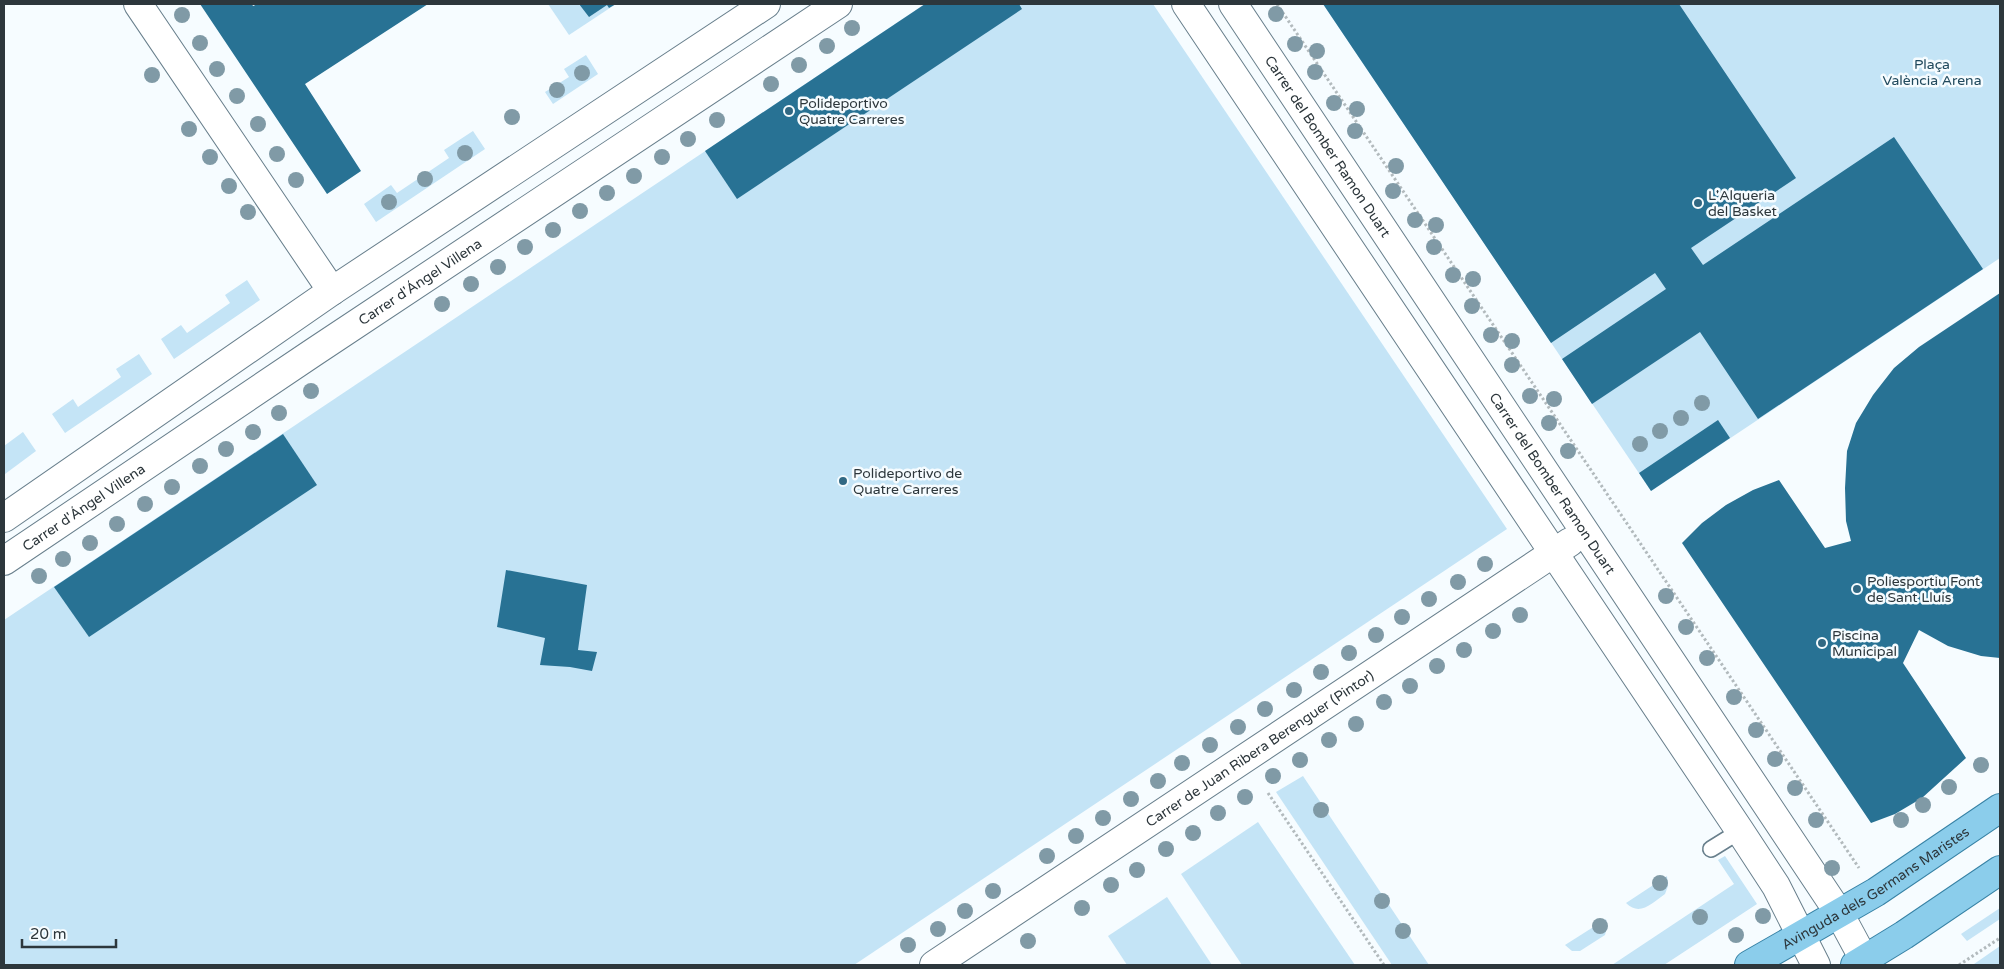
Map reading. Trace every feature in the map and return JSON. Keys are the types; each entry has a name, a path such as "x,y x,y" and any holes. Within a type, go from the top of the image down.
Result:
{"main road":[{"name":"Avinguda dels Germans Maristes","path":"1749,965 1876,892 2000,808"},
{"path":"1862,964 2000,870"}],"street":[{"path":"138,4 332,291"},
{"path":"4,518 332,291 766,4"},
{"name":"Carrer d'Ángel Villena","path":"4,561 328,342 838,4"},
{"path":"1186,4 1740,831 1776,886 1816,965"},
{"name":"Carrer del Bomber Ramon Duart","path":"1233,4 1839,912 1862,964"},
{"name":"Carrer de Juan Ribera Berenguer (Pintor)","path":"934,965 1585,532"}],"lane":[{"path":"1711,850 1740,831"}],"path":[{"path":"1277,4 1859,867"},
{"path":"1268,793 1384,965"},
{"path":"1959,965 2000,938"}],"green space":[{"path":"548,4 616,4 569,35"},
{"name":"Polideportivo de Quatre Carreres","path":"925,4 1153,4 1507,529 854,965 4,965 4,620"},
{"name":"L'Alqueria del Basket","path":"1323,4 2000,4 2000,258 1651,491"},
{"path":"586,55 598,74 553,104 545,92 569,77 564,69"},
{"path":"473,131 485,149 376,222 364,204 391,185 397,193 449,158 444,150"},
{"path":"247,280 260,300 174,359 161,339 181,325 187,333 230,303 225,295"},
{"path":"139,354 152,374 65,433 52,414 73,399 78,407 121,377 116,369"},
{"path":"23,432 36,451 5,474 4,446"},
{"path":"1303,776 1429,965 1392,965 1276,792"},
{"path":"1258,822 1355,965 1242,965 1181,874"},
{"path":"1725,856 1757,904 1664,965 1612,965 1734,884 1718,860"},
{"path":"1667,876 1668,886 1665,894 1651,904 1641,909 1636,909 1626,903"},
{"path":"1167,897 1212,965 1127,965 1108,936"},
{"path":"2000,908 2000,919 1967,941 1961,934"},
{"path":"1606,919 1605,935 1580,951 1572,951 1565,945"},
{"path":"2000,946 2000,965 1974,964"}],"building":[{"path":"200,4 252,4 253,6 258,4 428,4 305,84 361,171 327,194"},
{"path":"579,4 616,4 609,8 607,5 589,17"},
{"path":"925,4 1019,4 1022,9 737,199 705,151"},
{"name":"L'Alqueria del Basket","path":"1323,4 1679,4 1796,178 1691,248 1703,265 1894,137 1983,269 1758,419 1700,332 1592,404 1562,359 1666,289 1655,273 1551,343"},
{"name":"Poliesportiu Font de Sant Lluís","path":"2000,293 2000,658 1981,656 1948,646 1919,630 1903,663 1966,758 1922,798 1895,814 1871,823 1682,543 1702,523 1726,505 1753,490 1779,480 1825,548 1851,541 1846,521 1845,488 1847,451 1856,423 1873,395 1894,368 1919,347"},
{"path":"1718,420 1730,438 1651,491 1639,473"},
{"path":"283,434 317,485 89,637 54,587"},
{"path":"506,570 587,585 578,650 597,652 592,671 540,665 545,638 497,627"}],"place":[{"name":"Polideportivo Quatre Carreres","path":"789,111"},
{"name":"L'Alqueria del Basket","path":"1698,203"},
{"name":"Polideportivo de Quatre Carreres","path":"843,481"},
{"name":"Poliesportiu Font de Sant Lluís","path":"1857,589"},
{"name":"Piscina Municipal","path":"1822,643"}],"park label":[{"name":"Plaça València Arena","path":"1932,72"}]}
